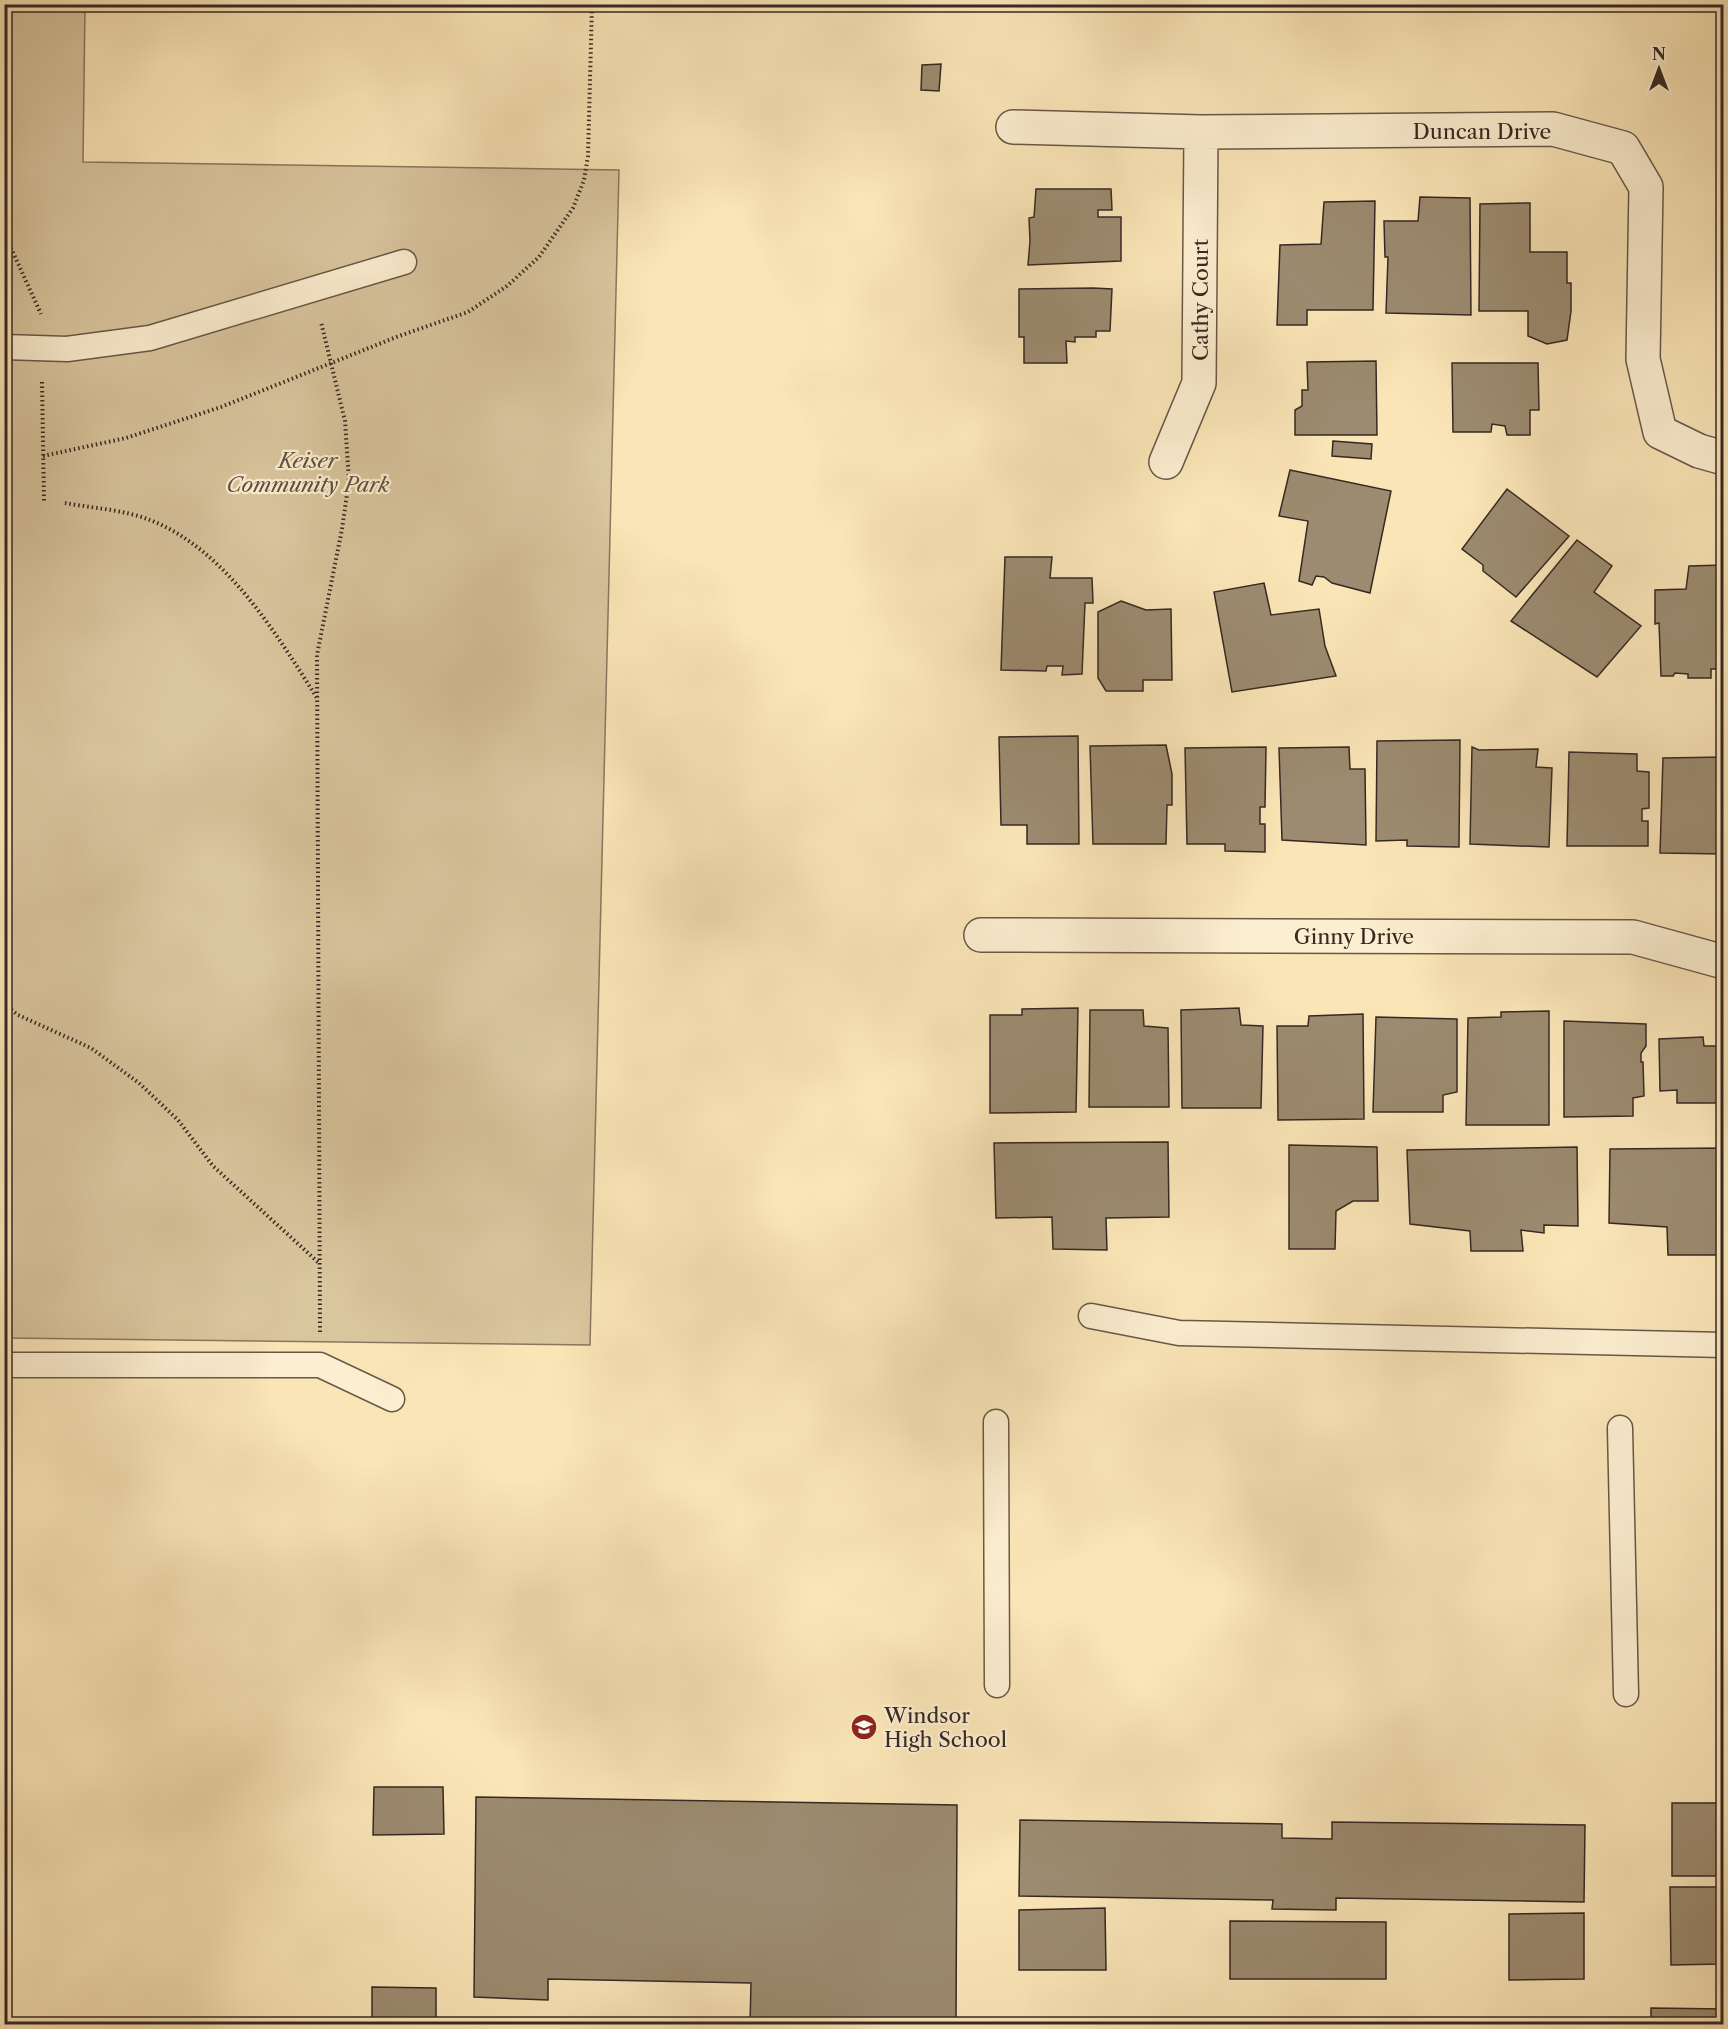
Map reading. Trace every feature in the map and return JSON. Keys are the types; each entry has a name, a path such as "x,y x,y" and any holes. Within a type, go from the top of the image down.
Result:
{"street":[{"name":"Duncan Drive","path":"1013,126 1200,132 1553,129 1623,148 1646,187 1643,359 1660,432 1699,451 1724,458"},
{"name":"Cathy Court","path":"1166,462 1199,383 1200,132"},
{"name":"Ginny Drive","path":"981,935 1633,937 1724,962"}],"lane":[{"path":"4,347 67,349 150,338 404,262"},
{"path":"1091,1316 1179,1333 1724,1345"},
{"path":"4,1365 320,1365 392,1399"},
{"path":"996,1422 997,1685"},
{"path":"1620,1428 1626,1694"}],"path":[{"path":"4,145 7,153 7,183 4,187"},
{"path":"312,289 345,421 349,480 342,529 317,655 320,1365"},
{"path":"43,456 44,502"},
{"path":"65,503 149,520 182,536 212,561 238,588 281,642 317,698"},
{"path":"4,1004 18,1015 91,1048 139,1083 178,1120 213,1166 319,1264"}],"green space":[{"name":"Keiser Community Park","path":"5,5 85,5 83,162 619,170 590,1345 5,1338"}],"building":[{"path":"941,64 939,91 921,90 922,65"},
{"path":"1036,189 1111,189 1112,210 1098,210 1098,217 1121,217 1121,261 1028,265 1029,218 1034,217"},
{"path":"1420,197 1470,198 1471,315 1386,313 1388,257 1385,257 1384,221 1418,221"},
{"path":"1375,201 1373,310 1307,310 1307,325 1277,325 1280,245 1321,244 1324,202"},
{"path":"1530,203 1530,252 1567,252 1567,283 1571,283 1571,311 1567,340 1547,344 1528,336 1528,311 1479,311 1480,204"},
{"path":"1717,263 1724,263 1724,324 1718,324"},
{"path":"1019,289 1112,289 1110,331 1096,331 1096,337 1075,337 1075,342 1066,341 1067,363 1024,363 1024,337 1019,337"},
{"path":"1376,361 1377,435 1295,435 1295,410 1302,406 1302,390 1308,390 1307,362"},
{"path":"1452,363 1538,363 1539,410 1530,410 1530,435 1507,435 1505,426 1492,424 1491,432 1453,432"},
{"path":"1333,441 1372,444 1371,459 1332,456"},
{"path":"1290,470 1391,491 1370,593 1332,583 1324,577 1316,576 1312,585 1299,581 1308,521 1279,516"},
{"path":"1507,489 1569,536 1516,597 1483,571 1483,565 1462,549"},
{"path":"1577,540 1612,566 1594,592 1641,626 1597,677 1511,621"},
{"path":"1005,557 1052,557 1050,578 1092,578 1093,603 1085,603 1082,674 1062,675 1063,666 1047,666 1046,671 1001,670"},
{"path":"1724,565 1724,669 1711,669 1711,678 1688,678 1688,674 1675,673 1673,676 1661,676 1659,623 1655,624 1655,590 1686,589 1689,566"},
{"path":"1264,583 1271,615 1319,609 1325,646 1336,676 1232,692 1214,592"},
{"path":"1121,601 1146,610 1171,609 1172,680 1143,680 1143,691 1106,691 1098,678 1098,612"},
{"path":"1078,736 1079,844 1027,844 1027,825 1001,825 999,737"},
{"path":"1460,740 1459,847 1407,846 1407,840 1376,841 1377,741"},
{"path":"1166,745 1172,774 1172,805 1167,805 1166,844 1093,844 1090,746"},
{"path":"1266,747 1265,807 1260,807 1260,824 1265,824 1265,852 1225,851 1225,844 1187,844 1185,748"},
{"path":"1349,747 1350,769 1365,769 1366,845 1282,840 1279,748"},
{"path":"1472,747 1479,750 1538,749 1536,767 1552,768 1549,847 1470,844"},
{"path":"1569,752 1637,754 1637,771 1649,772 1649,808 1642,809 1642,821 1648,821 1648,846 1567,846"},
{"path":"1724,757 1724,854 1660,853 1663,758"},
{"path":"1078,1008 1076,1112 990,1113 990,1015 1022,1015 1022,1009"},
{"path":"1239,1008 1241,1025 1263,1026 1261,1108 1182,1108 1181,1010"},
{"path":"1090,1010 1143,1010 1144,1026 1168,1028 1169,1107 1089,1107"},
{"path":"1549,1011 1549,1125 1466,1125 1468,1018 1501,1017 1501,1012"},
{"path":"1363,1014 1364,1119 1278,1120 1277,1026 1308,1026 1309,1016"},
{"path":"1376,1017 1457,1019 1457,1092 1443,1095 1443,1112 1373,1112"},
{"path":"1564,1021 1646,1024 1646,1046 1641,1053 1644,1096 1633,1098 1633,1116 1564,1117"},
{"path":"1703,1037 1704,1046 1724,1046 1724,1103 1677,1103 1677,1090 1660,1091 1659,1039"},
{"path":"1168,1142 1169,1217 1106,1218 1107,1250 1053,1249 1052,1217 996,1218 994,1143"},
{"path":"1289,1145 1377,1147 1378,1201 1353,1201 1336,1211 1335,1249 1289,1249"},
{"path":"1577,1147 1578,1226 1544,1225 1544,1233 1521,1230 1523,1251 1471,1251 1470,1231 1410,1224 1407,1150"},
{"path":"1724,1148 1723,1255 1668,1255 1667,1227 1609,1223 1610,1149"},
{"path":"374,1787 443,1787 444,1834 373,1835"},
{"path":"476,1797 957,1805 956,2024 750,2024 751,1983 548,1979 548,2000 474,1997"},
{"path":"1672,1803 1724,1803 1724,1876 1672,1876"},
{"path":"1020,1820 1282,1824 1282,1838 1332,1839 1332,1822 1585,1825 1584,1902 1336,1898 1336,1910 1272,1909 1273,1900 1019,1896"},
{"path":"1670,1887 1720,1887 1721,1964 1671,1965"},
{"path":"1105,1908 1106,1970 1019,1970 1019,1910"},
{"path":"1584,1913 1584,1979 1509,1980 1509,1914"},
{"path":"1230,1921 1386,1922 1386,1979 1230,1979"},
{"path":"372,1987 436,1988 436,2020 372,2019"},
{"path":"1651,2008 1724,2009 1724,2024 1651,2024"}],"place":[{"name":"Windsor High School","path":"864,1727"}]}
